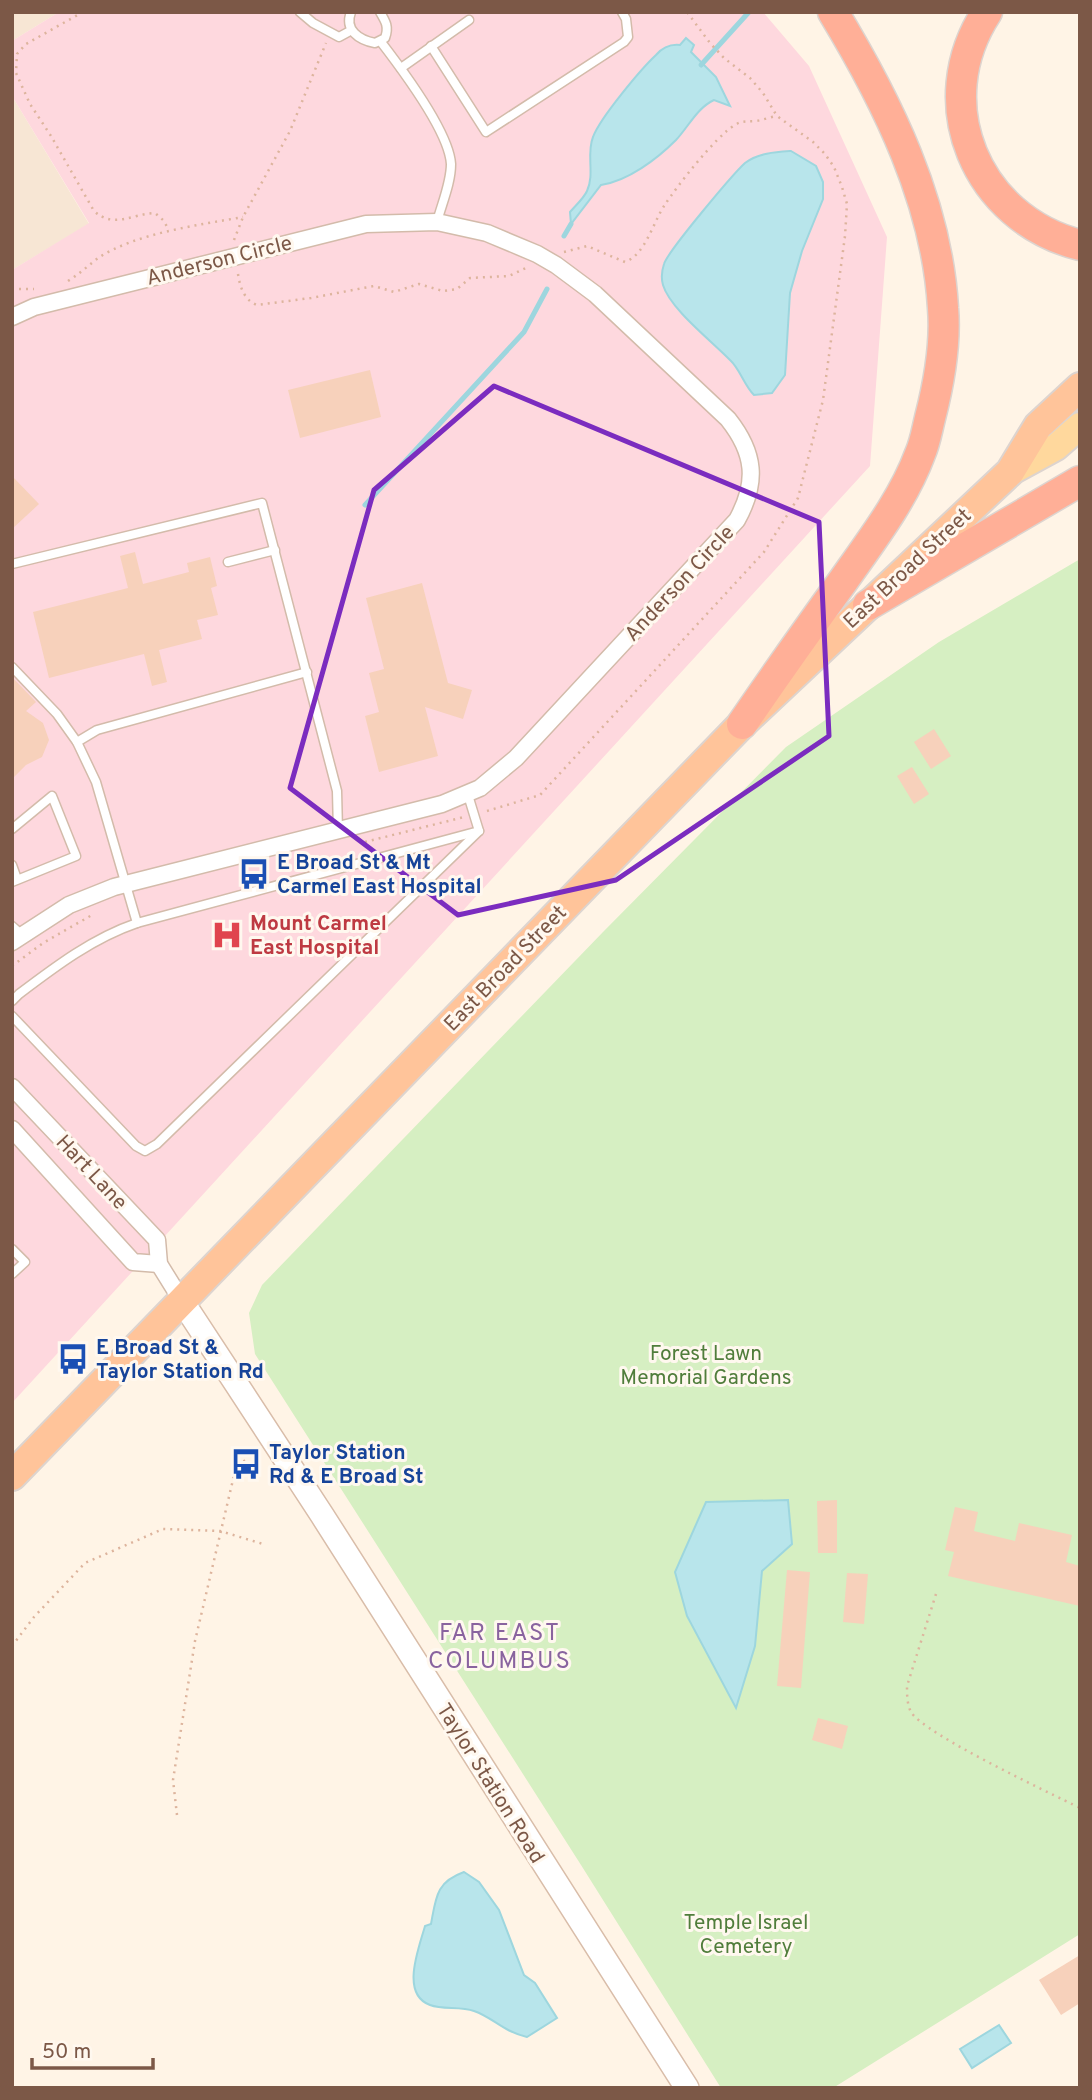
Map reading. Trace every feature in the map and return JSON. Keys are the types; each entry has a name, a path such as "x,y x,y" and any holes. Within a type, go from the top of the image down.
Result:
{"highway":[{"path":"742,724 889,516 920,454 939,384 944,310 931,233 895,127 871,75 833,12"},
{"path":"986,12 971,40 962,76 964,133 971,152 989,186 1016,215 1050,235 1080,245"},
{"name":"East Broad Street","path":"12,1476 742,724 1010,472 1038,426 1080,387"},
{"path":"868,605 1080,481"}],"main road":[{"name":"East Broad Street","path":"1010,472 1056,447 1080,426"},
{"name":"Taylor Station Road","path":"182,1301 322,1515 687,2088"}],"street":[{"name":"Anderson Circle","path":"12,317 34,307 366,224 437,222 487,233 537,254 595,294 728,419 740,435 749,455 752,475 746,504 737,520 516,758 468,795 338,831 125,884 69,905 15,934"},
{"name":"Hart Lane","path":"12,1087 157,1240 159,1264 182,1301"},
{"name":"Hart Lane","path":"12,1129 133,1262 159,1264"}],"lane":[{"path":"300,12 330,34 339,37 350,31"},
{"path":"351,12 348,20 350,31 360,39 375,43 381,42 388,32 380,12"},
{"path":"431,46 486,132 624,42 628,37 626,19 622,12"},
{"path":"401,68 469,20"},
{"path":"381,42 401,68 447,143 450,174 437,222"},
{"path":"12,564 262,503 337,792 338,831"},
{"path":"229,562 275,550"},
{"path":"12,667 57,714 77,742 96,782 137,923"},
{"path":"77,742 97,730 307,672"},
{"path":"468,795 479,831"},
{"path":"12,829 52,796 76,856 14,881 12,865"},
{"path":"12,1001 69,956 122,928 479,831"},
{"path":"12,1016 136,1146 145,1151 157,1144 366,940 465,848 479,831"},
{"path":"12,1249 25,1262 12,1274"}],"path":[{"path":"83,12 26,44 17,54 16,73 30,104 94,211 112,221 155,213 169,230"},
{"path":"361,842 540,795 764,552 797,498 823,400 847,204 834,167 825,153 777,116 763,93 750,78 724,58 687,12"},
{"path":"64,284 107,254 169,230 243,217"},
{"path":"12,289 41,289"},
{"path":"12,966 43,943 95,913"},
{"path":"177,1815 173,1780 195,1641 236,1467 247,1459"},
{"path":"12,1646 34,1617 85,1563 163,1529 220,1531 263,1544"},
{"path":"936,1594 907,1686 907,1700 911,1712 919,1721 961,1746 1080,1808"}],"highlighted area":[{"path":"494,386 819,522 829,736 616,880 458,915 290,788 374,490"}],"shaded area":[{"path":"12,12 59,12 12,41"},
{"name":"Mount Carmel East Hospital","path":"59,12 763,12 809,66 887,237 870,466 12,1403 12,270 89,223 12,96 12,41"},
{"path":"12,96 89,224 12,270"}],"green space":[{"name":"Forest Lawn Memorial Gardens","path":"1080,559 1080,1934 833,2088 721,2088 255,1354 249,1313 262,1285 786,747 939,642"}],"water":[{"path":"686,38 694,45 691,52 716,77 730,106 714,100 708,103 676,140 651,162 632,174 601,185 571,224 570,212 584,196 589,184 590,150 597,129 649,62 664,48 680,45"},
{"path":"791,151 816,166 823,182 823,199 802,251 790,293 785,375 772,393 754,395 733,364 674,304 663,285 662,271 677,244 745,163 761,155"},
{"path":"788,1500 792,1544 762,1571 755,1646 736,1708 687,1616 675,1572 706,1502"},
{"path":"464,1872 479,1882 499,1910 524,1975 535,1983 557,2018 527,2037 474,2011 430,2005 421,1999 416,1991 414,1970 425,1926 431,1924 434,1906 443,1886"},
{"path":"999,2025 1011,2043 972,2068 960,2049"}],"building":[{"path":"370,370 381,417 300,438 288,390"},
{"path":"12,476 39,504 12,529"},
{"path":"135,552 143,584 189,572 187,563 210,557 217,586 211,588 218,615 197,620 202,639 159,650 167,682 152,686 144,654 49,678 33,612 128,588 120,556"},
{"path":"422,583 448,683 472,690 463,719 425,707 438,756 379,772 365,716 379,712 369,673 384,669 366,598"},
{"path":"12,677 36,702 26,711 43,723 49,740 42,757 26,765 12,779"},
{"path":"934,729 951,756 931,769 914,742"},
{"path":"912,767 929,794 914,804 897,776"},
{"path":"837,1500 837,1553 818,1553 817,1501"},
{"path":"955,1507 978,1512 974,1531 1015,1541 1019,1523 1072,1535 1066,1562 1080,1566 1080,1606 948,1576 954,1552 945,1550"},
{"path":"787,1570 810,1572 801,1688 777,1686"},
{"path":"847,1573 868,1574 864,1624 843,1622"},
{"path":"818,1718 848,1726 842,1749 812,1740"},
{"path":"1080,1955 1080,2003 1061,2015 1039,1980"}],"waterway":[{"path":"701,65 749,12"},
{"path":"564,236 571,224"},
{"path":"365,505 524,332 547,289"}],"place":[{"name":"E Broad St & Mt Carmel East Hospital","path":"254,874"},
{"name":"Mount Carmel East Hospital","path":"227,935"},
{"name":"E Broad St & Taylor Station Rd","path":"73,1359"},
{"name":"Taylor Station Rd & E Broad St","path":"246,1464"}],"district":[{"name":"FAR EAST COLUMBUS","path":"500,1646"}],"park label":[{"name":"Temple Israel Cemetery","path":"746,1934"}]}
